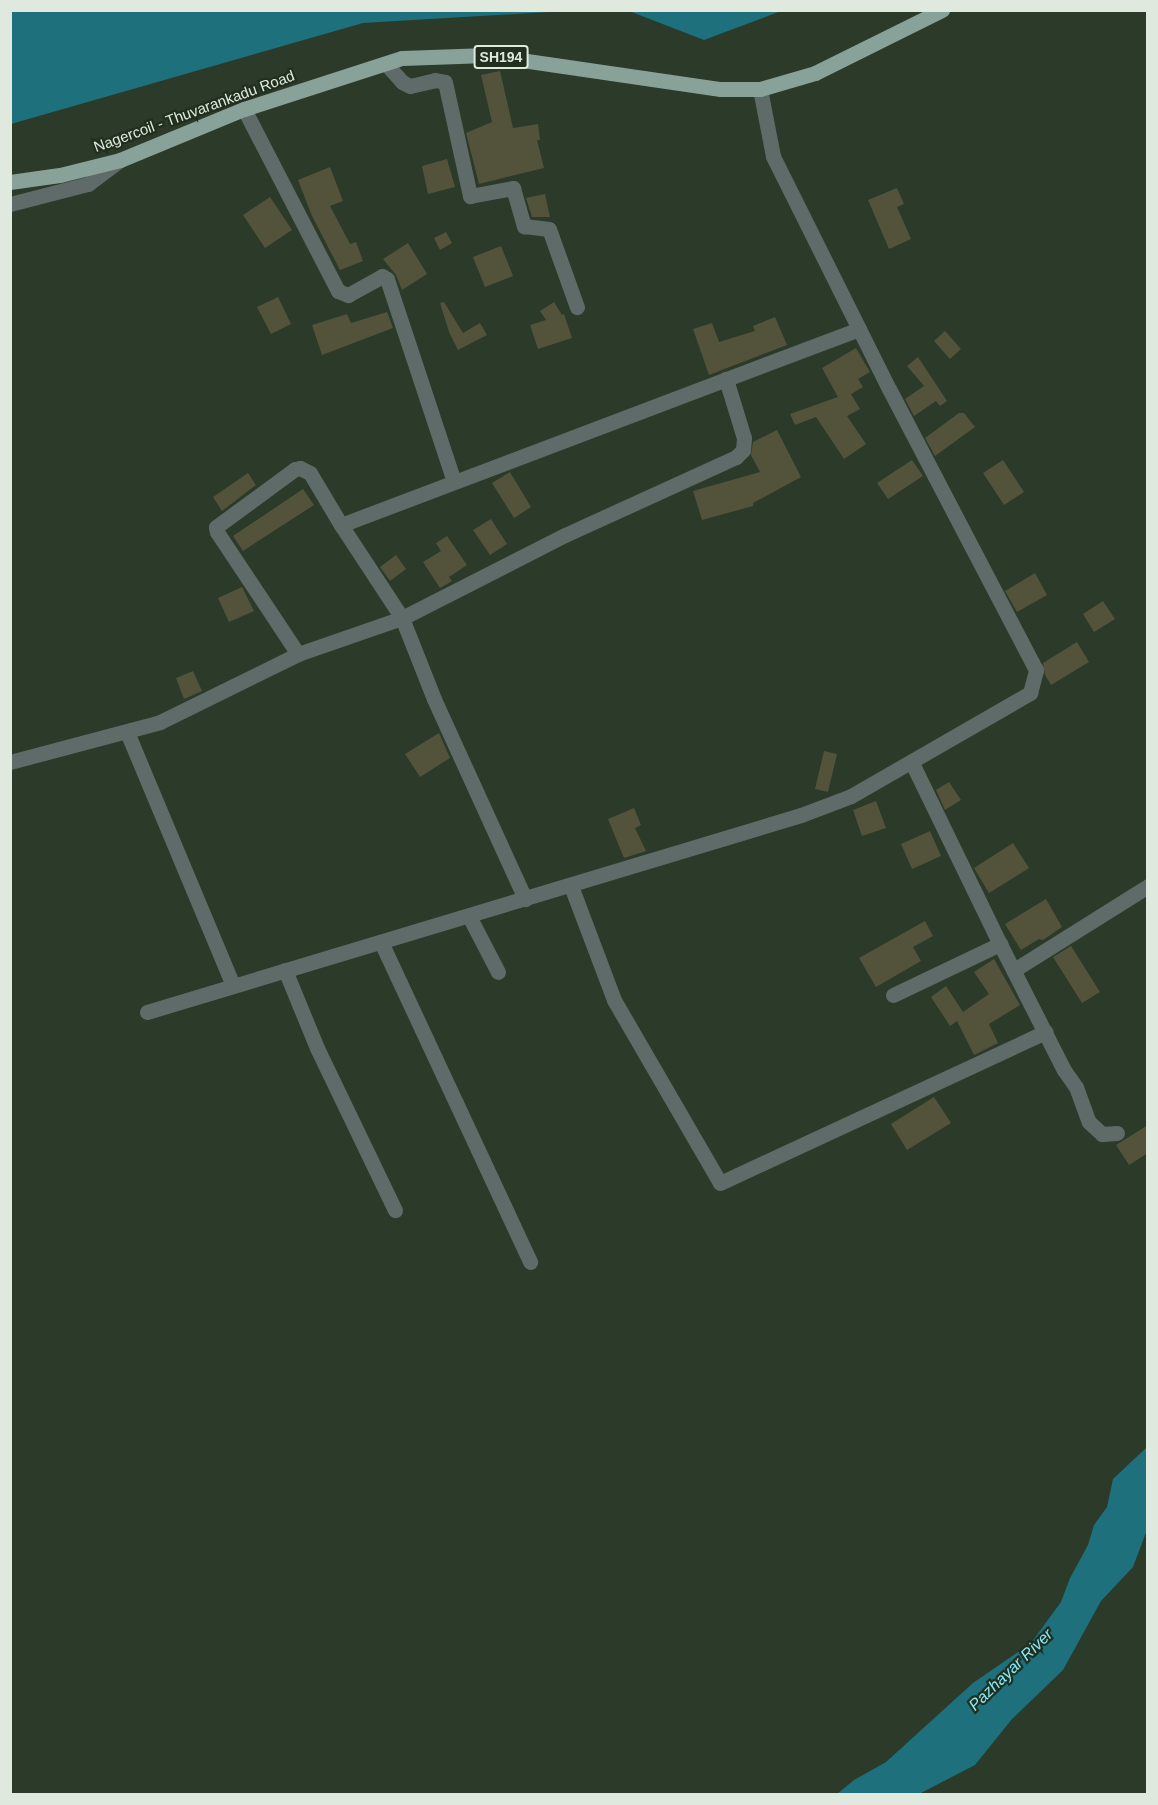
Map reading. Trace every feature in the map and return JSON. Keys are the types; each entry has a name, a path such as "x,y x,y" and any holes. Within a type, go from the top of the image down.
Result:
{"main road":[{"name":"Nagercoil - Thuvarankadu Road","path":"10,182 60,175 120,160 244,109 402,58 487,55 721,89 760,89 815,73 942,10"}],"street":[{"path":"386,64 402,82 410,86 435,80 445,82 470,196 513,188 524,226 549,229 577,306"},
{"path":"147,1011 571,886 801,815 851,796 912,763 1030,693 1036,670 859,329 773,156 760,89"},
{"path":"244,109 338,291 348,295 382,276 387,279 454,481"},
{"path":"10,204 88,184 120,160"},
{"path":"341,525 859,329"},
{"path":"10,762 160,722 298,654 402,618 565,535 736,457 743,450 744,438 726,379"},
{"path":"298,654 216,527 295,469 300,468 310,473 402,618 438,710 525,899"},
{"path":"127,732 233,986"},
{"path":"912,763 1000,944 1076,1087 1089,1122 1102,1134 1117,1133"},
{"path":"571,886 614,1000 720,1183 1046,1032"},
{"path":"1014,970 1148,886"},
{"path":"469,916 498,972"},
{"path":"381,942 530,1262"},
{"path":"893,995 1000,944"},
{"path":"285,970 316,1048 394,1210"}],"water":[{"path":"11,10 566,11 363,23 11,124"},
{"path":"781,10 704,40 629,11"},
{"name":"Pazhayar River","path":"1147,1447 1147,1530 1133,1567 1101,1601 1063,1670 1012,1719 975,1765 919,1794 837,1794 854,1780 886,1762 973,1683 1031,1643 1061,1602 1070,1578 1088,1545 1094,1525 1107,1507 1113,1479"}],"building":[{"path":"500,71 513,128 538,124 540,140 537,140 544,168 479,184 466,133 492,122 481,75"},
{"path":"447,159 455,187 428,194 422,166"},
{"path":"330,167 343,201 330,206 350,244 356,242 363,261 340,270 312,216 298,180"},
{"path":"897,188 904,204 897,207 911,239 889,249 868,200"},
{"path":"545,194 550,217 532,217 526,198"},
{"path":"270,197 292,230 265,248 243,215"},
{"path":"446,232 452,243 440,250 434,238"},
{"path":"408,243 427,274 402,290 396,275 383,259"},
{"path":"501,246 513,276 485,287 473,257"},
{"path":"278,297 291,324 271,334 257,307"},
{"path":"444,302 463,333 480,323 487,335 458,350 449,332 440,303"},
{"path":"554,302 562,315 564,314 572,338 538,349 530,325 546,320 540,311"},
{"path":"387,312 393,328 322,355 312,325 347,314 351,323"},
{"path":"775,317 787,345 709,375 693,329 712,323 719,342 755,331 753,326"},
{"path":"945,331 961,349 950,359 934,341"},
{"path":"856,348 870,372 858,379 863,387 851,394 860,409 847,416 866,444 844,459 816,417 795,425 790,414 838,397 822,368"},
{"path":"918,357 947,401 940,406 936,401 914,416 905,399 924,386 907,366"},
{"path":"959,413 964,413 975,427 935,456 925,438"},
{"path":"777,430 801,477 753,503 753,506 702,520 693,491 760,472 751,455 753,442"},
{"path":"912,460 923,476 888,499 877,483"},
{"path":"1003,460 1024,492 1004,505 983,473"},
{"path":"510,472 531,507 514,518 492,483"},
{"path":"248,473 256,485 222,511 213,497"},
{"path":"303,489 314,505 243,551 233,536"},
{"path":"491,519 507,544 490,555 473,530"},
{"path":"447,536 467,565 449,577 452,581 440,588 423,562 441,551 436,543"},
{"path":"396,555 406,569 390,581 380,567"},
{"path":"1035,573 1047,595 1017,612 1005,591"},
{"path":"242,587 254,611 229,622 218,598"},
{"path":"1103,601 1115,619 1094,632 1083,614"},
{"path":"1077,642 1089,662 1051,685 1045,675 1043,663"},
{"path":"193,671 202,691 184,699 176,678"},
{"path":"439,733 450,758 420,777 405,754"},
{"path":"824,751 837,754 828,792 815,789"},
{"path":"949,782 961,800 945,810 936,790"},
{"path":"876,801 886,828 862,836 853,810"},
{"path":"634,808 641,825 635,828 646,851 624,858 608,819"},
{"path":"930,831 941,856 912,869 901,844"},
{"path":"1013,843 1029,868 989,893 974,868"},
{"path":"1046,899 1062,927 1043,940 1039,939 1021,950 1005,924"},
{"path":"925,921 933,936 913,947 921,961 876,987 859,958"},
{"path":"1071,946 1100,992 1082,1003 1053,957"},
{"path":"994,959 1020,1005 989,1024 998,1043 974,1055 957,1021 950,1026 931,997 946,986 963,1012 989,994 974,972"},
{"path":"934,1097 951,1123 907,1150 891,1124"},
{"path":"1148,1125 1148,1153 1129,1165 1116,1145"}]}
